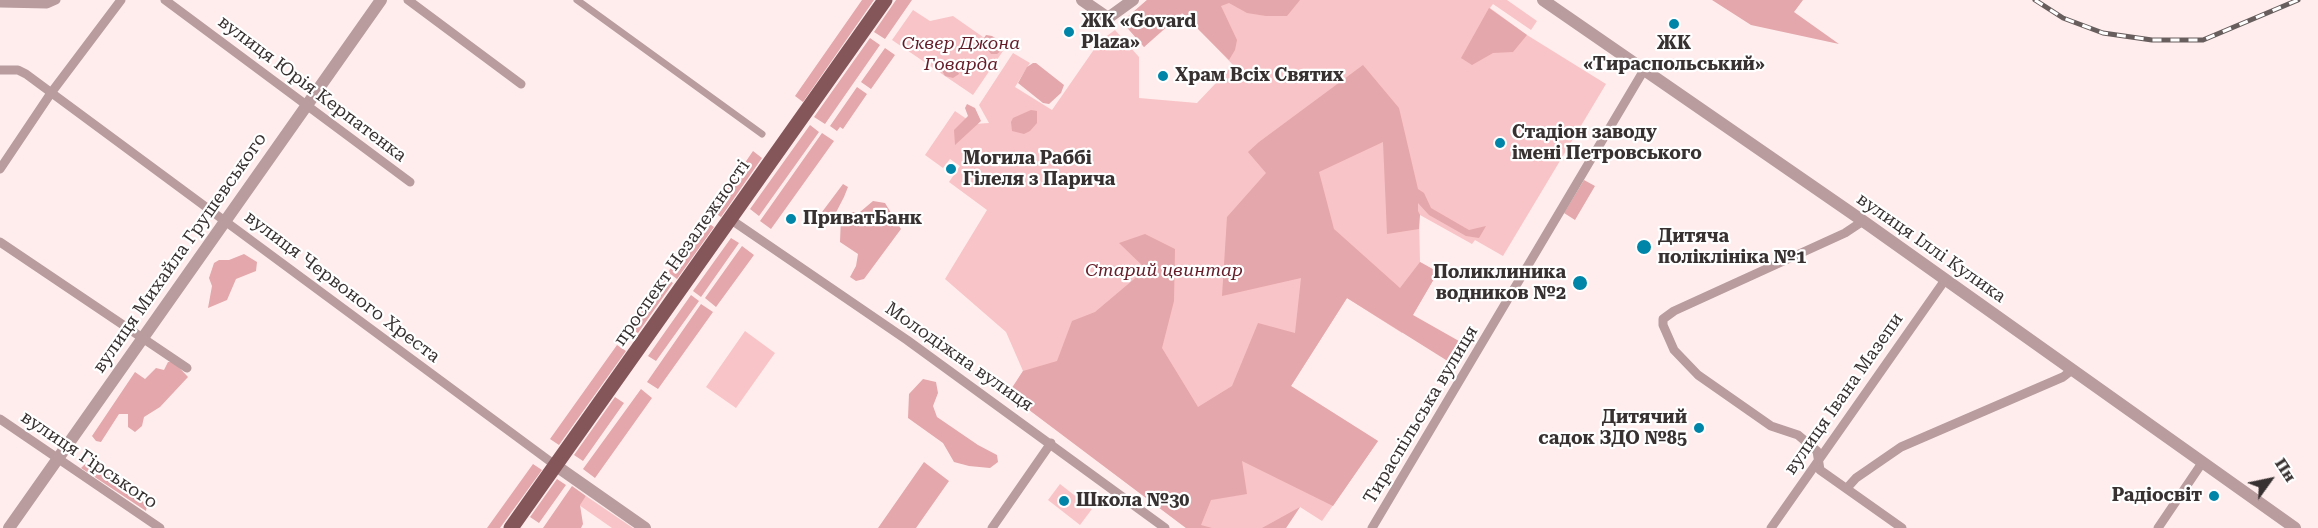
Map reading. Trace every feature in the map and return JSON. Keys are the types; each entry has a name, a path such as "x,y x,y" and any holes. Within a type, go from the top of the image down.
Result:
{"main road":[{"name":"проспект Незалежності","path":"511,528 885,0"}],"street":[{"path":"0,3 47,4 56,0"},
{"path":"0,169 51,93 121,0"},
{"name":"вулиця Юрія Керпатенка","path":"165,0 306,107 410,182"},
{"name":"вулиця Михайла Грушевського","path":"9,528 381,0"},
{"path":"408,0 521,84"},
{"path":"578,0 762,134"},
{"path":"1082,0 1108,18 1133,0"},
{"name":"вулиця Іллі Кулика","path":"1543,0 1863,221 2295,528"},
{"name":"вулиця Червоного Хреста","path":"0,70 18,70 51,93 555,465"},
{"name":"Тираспільська вулиця","path":"1372,528 1644,70"},
{"name":"Молодіжна вулиця","path":"730,219 895,331 1166,528"},
{"path":"1863,221 1845,233 1674,311 1664,320 1665,333 1674,350 1698,375 1771,426 1798,435 1817,452 1820,470 1902,528"},
{"path":"0,242 188,368"},
{"name":"вулиця Івана Мазепи","path":"1771,528 1945,280"},
{"path":"1847,488 1856,478 1901,447 2063,377 2072,370"},
{"name":"вулиця Гірського","path":"0,419 160,528"},
{"path":"992,528 1051,443"},
{"path":"2158,528 2202,463"},
{"path":"555,465 645,528"}],"green space":[{"path":"862,0 874,0 803,102 795,96"},
{"path":"896,0 912,0 885,39 874,32"},
{"name":"Старий цвинтар","path":"1147,0 1507,0 1537,21 1531,30 1493,4 1490,8 1527,35 1606,84 1503,256 1475,240 1472,244 1420,215 1420,262 1438,272 1402,333 1347,298 1291,386 1378,441 1322,521 1300,507 1286,528 1186,528 1008,394 1023,371 1006,332 945,279 987,210 949,182 960,166 950,159 943,168 925,155 955,111 974,124 989,123 979,105 1013,53 1030,63 1015,87 1052,110 1095,48 1115,30 1139,57 1139,98 1197,103 1233,65 1183,13 1144,47 1124,24 1125,19"},
{"path":"1147,0 1300,0 1287,16 1247,13 1229,3 1221,6 1237,40 1235,50 1229,60 1182,13 1144,47 1124,24 1125,19"},
{"path":"1712,0 1803,0 1794,12 1839,44 1751,25"},
{"path":"1489,8 1527,35 1513,52 1493,53 1472,65 1461,58"},
{"name":"Сквер Джона Говарда","path":"913,10 930,21 953,16 1003,51 973,95 892,40"},
{"path":"986,35 1003,43 1003,49 997,54 991,54 982,41"},
{"path":"870,38 880,45 825,124 814,117"},
{"path":"885,48 895,55 871,89 861,82"},
{"path":"941,61 955,62 959,74 953,78 945,76 940,67"},
{"path":"1033,63 1064,85 1061,93 1049,104 1043,103 1018,83 1027,67"},
{"path":"1363,65 1399,108 1418,189 1424,193 1431,208 1469,230 1486,226 1479,238 1466,236 1429,215 1418,203 1419,229 1387,234 1383,142 1319,172 1334,229 1400,288 1420,262 1438,272 1413,315 1466,345 1454,365 1347,298 1291,386 1378,441 1333,506 1242,461 1247,494 1211,500 1201,525 1212,528 1186,528 1008,394 1023,371 1057,361 1072,321 1095,312 1146,269 1119,243 1145,234 1175,249 1174,301 1162,348 1198,407 1232,386 1258,323 1295,333 1301,278 1222,296 1227,217 1266,173 1248,152"},
{"path":"857,87 867,94 843,129 840,127 837,131 830,126"},
{"path":"967,104 975,108 981,121 955,145 954,130 968,116 965,108"},
{"path":"1031,110 1037,111 1037,123 1030,131 1024,134 1012,131 1013,118"},
{"path":"810,125 819,132 759,216 750,209"},
{"path":"822,133 834,141 771,229 760,221"},
{"path":"753,151 762,158 721,217 712,211"},
{"path":"1584,180 1595,186 1575,220 1564,213"},
{"path":"843,184 848,187 844,197 830,224 822,227 816,220"},
{"path":"873,201 885,203 901,229 864,279 856,281 850,277 856,266 858,254 840,242 841,217 847,212 860,212"},
{"path":"705,221 714,227 677,279 668,272"},
{"path":"731,238 739,243 701,297 693,291"},
{"path":"742,246 754,255 716,307 705,298"},
{"path":"244,254 257,262 256,271 236,279 227,300 208,308 212,286 209,278 214,263"},
{"path":"665,277 673,283 638,333 630,328"},
{"path":"691,295 699,301 656,361 648,356"},
{"path":"701,304 713,312 658,389 647,382"},
{"path":"745,331 775,353 736,408 706,387"},
{"path":"617,345 626,351 559,445 550,439"},
{"path":"168,362 174,362 188,377 160,407 144,417 142,426 135,432 128,427 128,414 119,414 101,442 96,441 92,436 135,372 145,379 156,368 164,370"},
{"path":"923,379 936,382 938,393 933,406 937,417 997,455 998,462 990,468 954,462 943,443 908,418 909,394"},
{"path":"641,389 652,398 595,478 583,469"},
{"path":"615,397 624,403 583,461 574,455"},
{"path":"924,462 949,481 916,528 878,528"},
{"path":"86,463 101,469 122,484 147,505 146,511 81,468"},
{"path":"533,464 542,470 500,528 487,528"},
{"path":"557,479 566,485 539,523 530,517"},
{"path":"1060,484 1092,509 1080,525 1048,500"},
{"path":"572,486 586,496 580,505 583,524 581,528 543,528"},
{"path":"586,496 633,528 612,528 579,505"},
{"path":"1300,507 1286,528 1262,528"}],"railway":[{"path":"2035,0 2063,18 2103,33 2152,40 2203,40 2298,0"}],"place":[{"name":"ЖК «Тираспольський»","path":"1674,24"},
{"name":"ЖК «Govard Plaza»","path":"1069,32"},
{"name":"Храм Всіх Святих","path":"1163,76"},
{"name":"Стадіон заводу імені Петровського","path":"1500,143"},
{"name":"Могила Раббі Гілеля з Парича","path":"951,169"},
{"name":"ПриватБанк","path":"791,219"},
{"name":"Дитяча поліклініка №1","path":"1644,247"},
{"name":"Поликлиника водников №2","path":"1580,283"},
{"name":"Дитячий садок ЗДО №85","path":"1699,428"},
{"name":"Радіосвіт","path":"2214,496"},
{"name":"Школа №30","path":"1064,501"}]}
